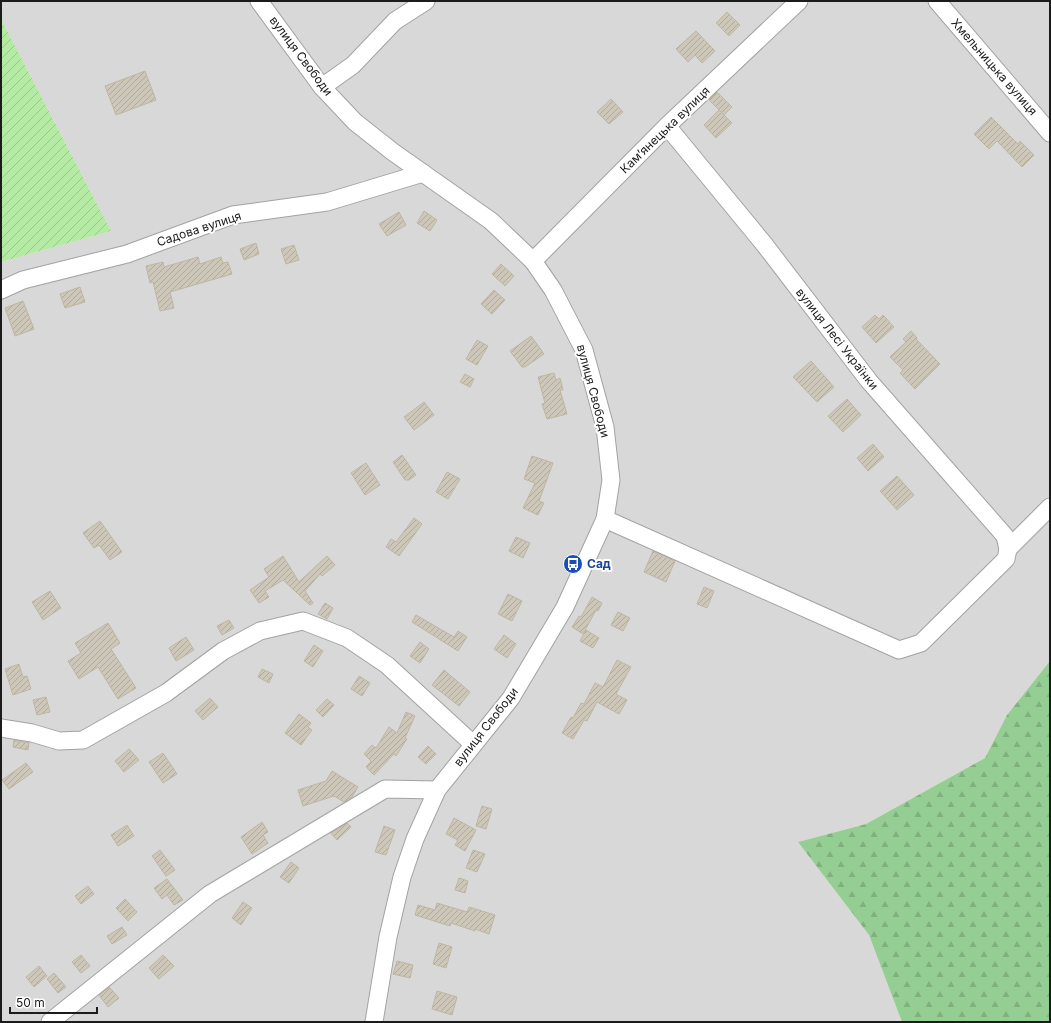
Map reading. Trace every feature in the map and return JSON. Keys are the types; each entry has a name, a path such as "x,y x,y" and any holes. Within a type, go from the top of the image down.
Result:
{"street":[{"name":"вулиця Свободи","path":"259,1 322,87 355,122 393,152 491,221 533,261 553,290 584,350 605,427 611,480 605,519 565,607 511,698 436,790 415,839 402,876 388,936 374,1022"},
{"path":"322,87 353,65 395,21 426,1"},
{"name":"Камʼянецька вулиця","path":"533,261 667,126 799,1"},
{"name":"Хмельницька вулиця","path":"937,1 1050,133"},
{"name":"вулиця Лесі Українки","path":"667,126 764,244 869,381 1005,536 1008,549"},
{"name":"Садова вулиця","path":"1,290 23,280 127,254 233,215 327,202 423,172"},
{"path":"605,519 899,650 921,643 1006,559 1008,549 1050,507"},
{"path":"1,728 32,733 59,741 83,740 166,693 223,651 260,631 303,621 347,638 387,665 473,744"},
{"path":"50,1022 210,894 385,789 436,790"}],"shaded area":[{"path":"1,1 1050,1 1050,661 1007,715 985,758 866,824 798,842 869,935 902,1022 1,1022 1,262 111,231 1,19"}],"green space":[{"path":"1,19 111,231 1,262"},
{"path":"1050,661 1050,1022 902,1022 869,935 798,842 866,824 985,758 1007,715"}],"building":[{"path":"727,12 740,25 729,36 716,23"},
{"path":"696,31 715,51 702,63 695,55 688,62 676,49"},
{"path":"145,71 156,100 116,115 105,86"},
{"path":"717,92 732,107 724,115 709,100"},
{"path":"611,99 623,112 609,124 597,112"},
{"path":"719,110 732,123 716,138 704,125"},
{"path":"991,117 1018,144 1020,141 1034,155 1022,167 997,141 989,149 974,134"},
{"path":"424,211 437,220 430,231 417,223"},
{"path":"399,212 406,225 387,236 379,224"},
{"path":"256,243 259,254 244,260 240,249"},
{"path":"294,245 299,260 286,264 281,249"},
{"path":"198,257 200,264 221,257 223,263 228,262 232,274 170,292 174,308 160,311 153,282 150,283 146,266 163,262 164,267"},
{"path":"501,264 514,276 505,286 492,274"},
{"path":"80,287 85,302 65,308 60,294"},
{"path":"494,290 505,300 492,314 481,304"},
{"path":"23,301 34,329 15,336 5,308"},
{"path":"875,315 879,319 883,315 894,327 876,343 862,327"},
{"path":"911,331 917,338 916,339 940,364 915,389 900,373 903,370 890,357 906,342 903,339"},
{"path":"531,336 544,354 525,367 522,367 510,351"},
{"path":"477,340 488,346 477,365 466,359"},
{"path":"811,361 834,387 817,402 793,377"},
{"path":"554,373 556,380 560,378 563,390 560,390 567,414 547,419 542,404 545,403 538,377"},
{"path":"465,374 474,379 470,387 460,382"},
{"path":"847,399 861,415 843,432 828,416"},
{"path":"424,402 434,415 414,430 404,417"},
{"path":"873,444 884,457 868,471 857,458"},
{"path":"402,455 416,475 409,480 405,480 393,462"},
{"path":"532,456 553,463 539,501 544,503 538,515 523,508 535,483 524,479"},
{"path":"366,463 380,485 365,495 351,473"},
{"path":"447,472 460,479 448,499 436,492"},
{"path":"897,476 914,495 897,510 880,491"},
{"path":"414,518 422,524 399,556 386,547 391,539 396,542"},
{"path":"100,521 122,552 110,560 99,545 94,548 83,533"},
{"path":"516,537 530,543 523,558 509,551"},
{"path":"653,551 675,561 666,582 644,572"},
{"path":"283,556 299,582 327,556 335,565 322,576 320,574 305,591 313,603 310,605 283,580 265,591 269,597 259,603 250,590 269,577 264,569"},
{"path":"704,587 714,591 707,608 697,604"},
{"path":"50,591 61,608 43,620 32,602"},
{"path":"508,594 522,601 512,621 498,614"},
{"path":"592,597 602,603 598,611 596,610 583,634 572,627 579,616 581,617"},
{"path":"325,603 333,608 327,619 318,614"},
{"path":"618,612 630,618 623,631 611,625"},
{"path":"416,615 454,637 458,631 467,637 458,651 412,622"},
{"path":"229,620 234,628 222,635 217,626"},
{"path":"108,623 120,643 111,649 136,688 118,699 98,667 79,679 68,661 81,653 75,643"},
{"path":"586,630 599,638 593,648 580,641"},
{"path":"504,635 516,644 507,658 494,649"},
{"path":"186,637 194,650 176,661 169,648"},
{"path":"420,642 429,649 420,663 410,656"},
{"path":"314,645 323,651 313,667 304,661"},
{"path":"617,660 631,667 616,694 627,700 619,714 597,702 587,721 584,720 573,739 562,733 571,717 573,718 581,703 584,704 595,683 603,687"},
{"path":"19,664 23,677 27,676 31,689 13,695 5,669"},
{"path":"262,669 273,674 269,683 258,677"},
{"path":"444,670 470,692 459,706 432,685"},
{"path":"359,676 370,683 362,696 351,689"},
{"path":"46,697 50,712 37,715 33,700"},
{"path":"210,698 218,707 203,720 195,711"},
{"path":"327,699 334,705 323,717 316,710"},
{"path":"406,712 415,716 405,738 407,739 396,756 394,754 374,775 366,767 371,761 364,754 372,745 376,748 389,727 397,733"},
{"path":"299,714 311,723 308,727 312,730 301,745 285,733"},
{"path":"14,740 29,743 28,750 13,747"},
{"path":"428,746 436,754 426,764 418,757"},
{"path":"129,749 139,760 124,772 115,761"},
{"path":"163,753 177,774 163,783 149,762"},
{"path":"26,763 33,772 9,789 2,780"},
{"path":"332,771 358,787 352,797 344,802 334,796 303,806 298,790 326,781"},
{"path":"482,806 492,809 486,829 476,826"},
{"path":"454,818 476,830 465,851 455,845 458,840 446,834"},
{"path":"262,822 268,832 263,835 268,843 252,854 241,837"},
{"path":"347,823 351,827 337,840 331,833"},
{"path":"127,825 134,836 118,846 111,835"},
{"path":"384,826 395,830 386,855 375,852"},
{"path":"160,850 175,870 166,876 152,856"},
{"path":"473,850 485,854 477,872 466,868"},
{"path":"291,862 299,868 289,883 280,877"},
{"path":"459,878 468,881 465,893 455,890"},
{"path":"167,879 183,900 174,905 167,895 162,899 154,888"},
{"path":"88,886 94,894 81,904 75,896"},
{"path":"125,899 137,912 128,921 116,908"},
{"path":"243,902 252,908 241,925 232,918"},
{"path":"437,903 467,912 469,907 495,915 489,934 451,923 450,926 415,915 418,905 435,910"},
{"path":"122,927 127,935 112,944 107,936"},
{"path":"439,943 452,947 446,968 433,964"},
{"path":"81,955 90,966 81,973 72,962"},
{"path":"163,955 174,966 159,979 149,968"},
{"path":"397,961 413,965 410,978 393,974"},
{"path":"39,966 47,976 34,987 26,977"},
{"path":"54,973 66,987 58,993 47,979"},
{"path":"109,987 119,998 108,1007 99,995"},
{"path":"437,991 457,997 452,1015 432,1009"}],"place":[{"name":"Сад","path":"573,564"}]}
